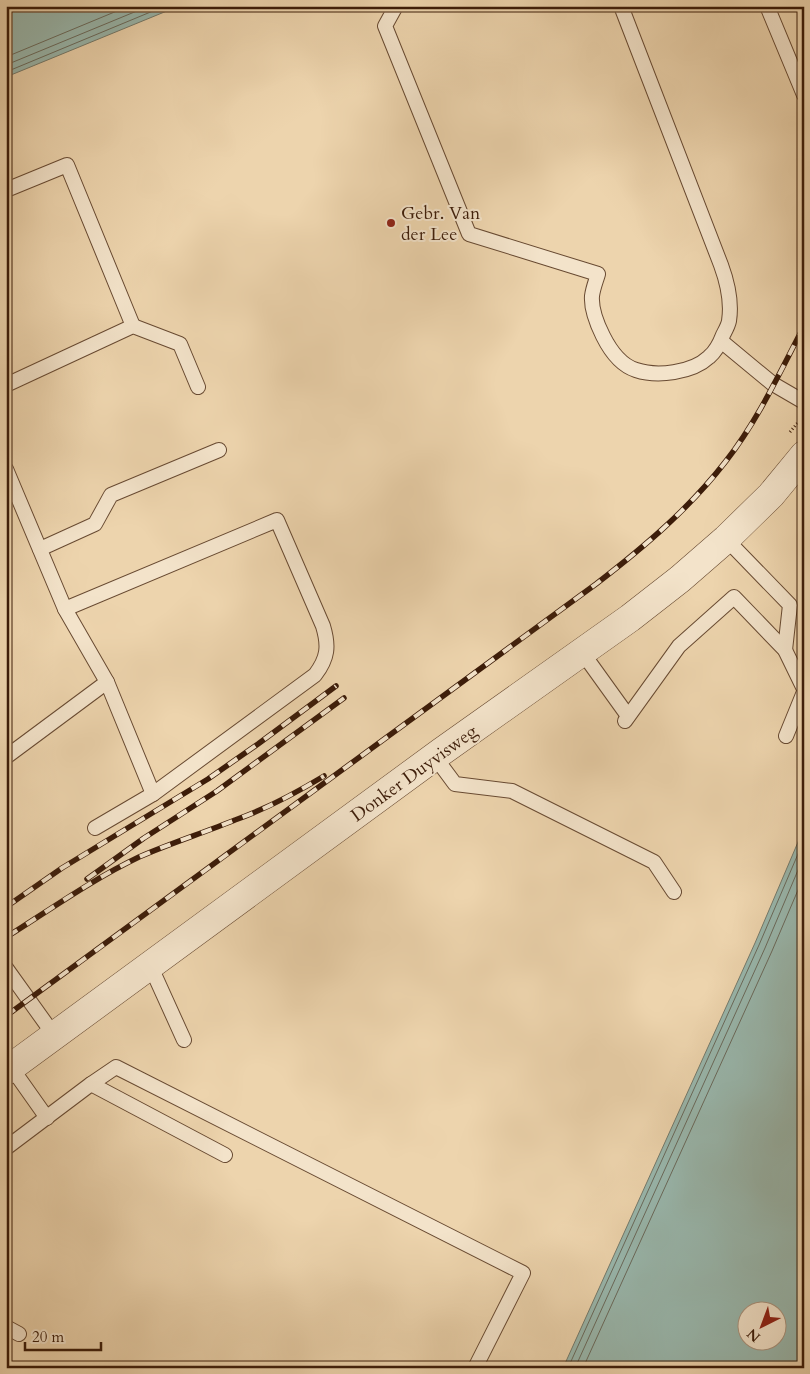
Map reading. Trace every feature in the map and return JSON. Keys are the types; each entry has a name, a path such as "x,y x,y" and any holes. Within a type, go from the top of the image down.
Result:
{"street":[{"name":"Donker Duyvisweg","path":"9,1069 435,757 630,618 680,579 726,539 771,495 804,455"}],"lane":[{"path":"396,6 385,26 469,234 598,274 592,294 592,306 600,329 614,354 636,370 655,373 674,372 692,367 709,357 721,342 728,323 729,291 726,278 621,6"},
{"path":"767,6 804,94"},
{"path":"6,190 67,165 133,326"},
{"path":"6,385 133,326 180,344 198,387"},
{"path":"721,342 773,384 804,402"},
{"path":"40,549 95,524 111,495 219,450"},
{"path":"6,469 65,609 107,682 153,794"},
{"path":"65,609 277,520 326,636 326,657 315,675 153,794 95,828"},
{"path":"726,539 790,605 785,650"},
{"path":"582,652 627,718 679,646 734,597 785,650 804,691 786,736"},
{"path":"6,757 107,682"},
{"path":"435,757 455,784 512,791 654,862 674,892"},
{"path":"150,966 184,1040"},
{"path":"6,968 54,1035"},
{"path":"6,1148 116,1066 523,1273 475,1368"},
{"path":"9,1069 47,1118"},
{"path":"92,1084 225,1155"}],"water":[{"path":"6,6 179,6 6,77"},
{"path":"804,828 804,1368 563,1368 755,943"}],"railway":[{"path":"6,1016 596,584 631,556 681,511 712,479 726,461 738,445 768,395 804,326"},
{"path":"6,907 62,868 208,779 336,686"},
{"path":"87,879 144,838 217,791 344,698"},
{"path":"8,936 89,885 139,857 258,811 324,776"}],"place":[{"name":"Gebr. Van der Lee","path":"391,223"}]}
